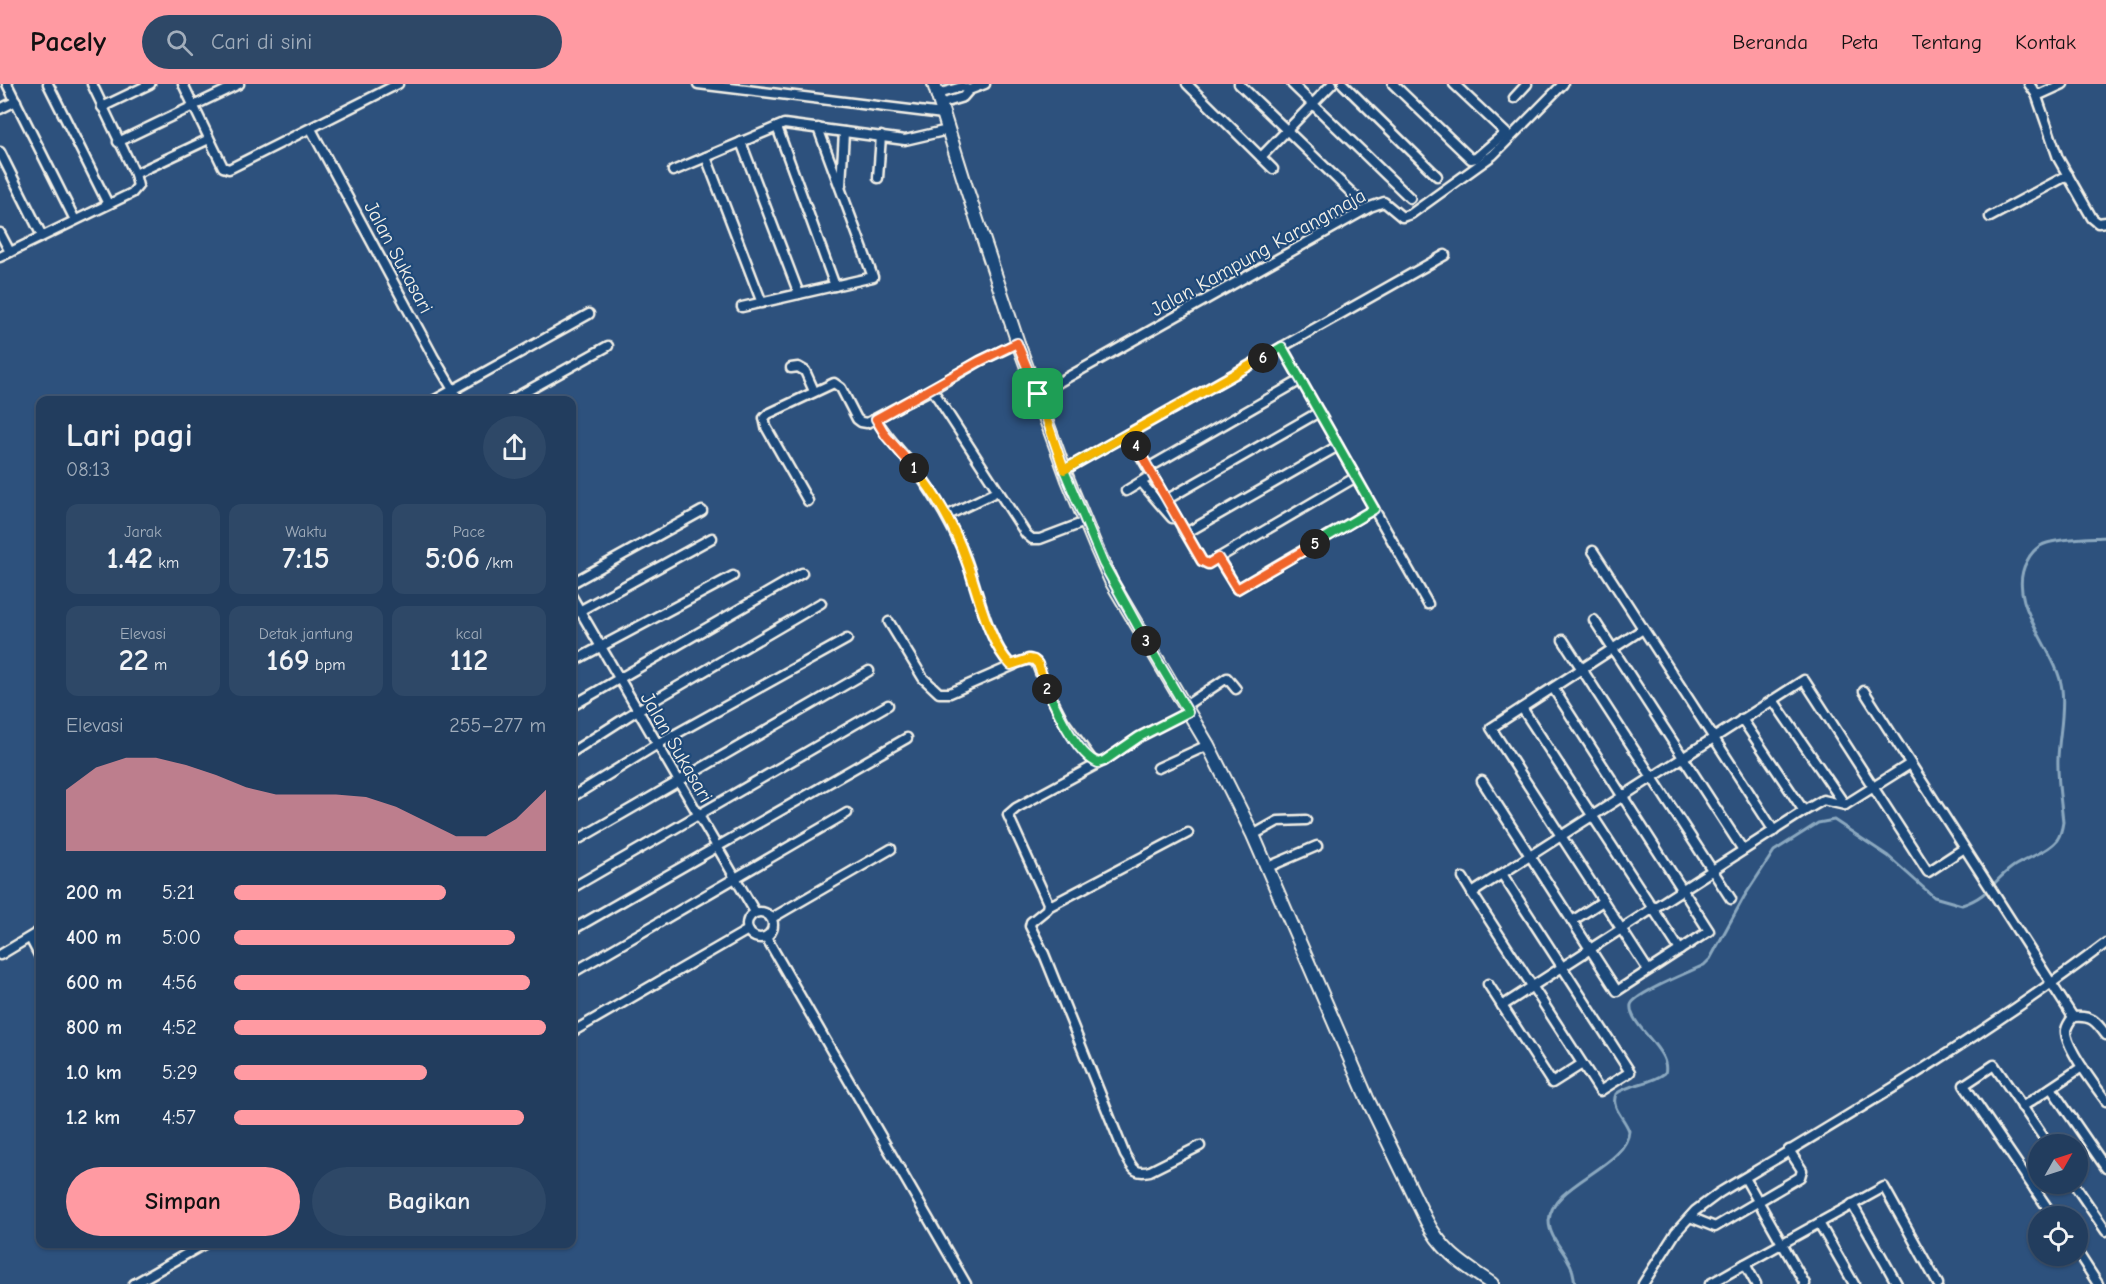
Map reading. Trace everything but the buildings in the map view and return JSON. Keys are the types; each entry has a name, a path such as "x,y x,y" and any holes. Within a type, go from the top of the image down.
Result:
{"street":[{"path":"7,84 75,220"},
{"path":"48,84 108,204"},
{"path":"0,257 136,189 138,183 135,174 92,84"},
{"path":"102,107 150,84"},
{"path":"183,84 223,167 229,168 398,84"},
{"path":"118,142 238,84"},
{"path":"699,84 939,99 963,96 969,90 986,84"},
{"path":"1187,84 1273,169"},
{"path":"1239,84 1358,199"},
{"path":"1292,84 1410,198"},
{"path":"1261,157 1332,84"},
{"path":"1343,84 1437,176"},
{"path":"1393,84 1471,159 1476,158 1508,135 1454,84"},
{"name":"Jalan Kampung Karangmaja","path":"1038,394 1370,207 1384,202 1401,216 1407,216 1484,162 1508,135 1563,84"},
{"path":"2029,84 2036,94 2050,141 2068,175 2092,218 2098,223 2106,222"},
{"path":"2036,94 2063,84"},
{"path":"1514,98 1522,86"},
{"path":"939,99 1017,343 1038,394 1064,470 1111,581 1208,745 1253,835 1367,1098 1429,1227 1448,1252 1492,1284"},
{"path":"0,109 16,101"},
{"path":"673,171 784,124 906,140 948,130"},
{"path":"777,126 836,286"},
{"path":"742,307 873,277 818,128"},
{"name":"Jalan Sukasari","path":"311,129 457,396"},
{"path":"841,190 844,132"},
{"path":"878,178 881,136"},
{"path":"135,174 209,139"},
{"path":"741,142 799,294"},
{"path":"0,152 42,236"},
{"path":"706,157 762,303"},
{"path":"1990,217 2068,175"},
{"path":"0,232 10,252"},
{"path":"1064,470 1445,255"},
{"path":"442,396 589,314"},
{"path":"808,501 766,427 764,418 831,384 837,384 859,421 864,423 876,419 1017,343"},
{"path":"518,396 608,346"},
{"path":"1282,347 1428,604"},
{"path":"791,368 798,367 805,371 814,392"},
{"path":"1126,491 1142,482 1150,472 1301,380"},
{"path":"932,389 1021,529 1032,539 1040,539 1085,522"},
{"path":"1166,500 1319,412"},
{"path":"876,419 921,477 946,516 966,558 978,597 995,639 1007,660 1014,665"},
{"path":"1128,434 1202,561 1208,564 1356,477"},
{"path":"1186,533 1338,446"},
{"path":"1142,482 1186,533"},
{"path":"946,516 998,491"},
{"path":"1218,558 1237,589 1374,509"},
{"path":"576,582 702,510"},
{"path":"576,612 712,538"},
{"path":"1593,551 1774,831"},
{"path":"576,704 802,573"},
{"path":"576,660 733,576"},
{"path":"576,749 636,711 821,603"},
{"name":"Jalan Sukasari","path":"576,604 618,680 754,912"},
{"path":"1594,620 1743,850"},
{"path":"890,622 923,678 939,693 950,693 1029,659 1036,662 1044,684 1063,720 1088,755 1098,763"},
{"path":"1644,629 1491,728 1648,970"},
{"path":"576,795 656,745 847,639"},
{"path":"1563,640 1731,899"},
{"path":"576,841 869,671"},
{"path":"1048,906 1008,815 1016,808 1111,757 1186,709 1227,678 1236,689"},
{"path":"1472,893 1804,680 1928,872 1963,849"},
{"path":"1482,781 1617,991 1709,931 1552,688"},
{"path":"1864,691 2068,1011 2092,1018 2106,1035"},
{"path":"1773,700 1845,805"},
{"path":"576,886 888,705"},
{"path":"1522,708 1680,950"},
{"path":"1742,719 1804,811"},
{"path":"576,928 907,738"},
{"path":"1158,768 1208,745"},
{"path":"1502,1006 1804,811 1823,800 1845,805 1910,764"},
{"path":"576,971 848,813"},
{"path":"1253,835 1278,821 1306,820"},
{"path":"1188,833 1048,906 1031,922 1030,926 1044,954 1072,1029 1132,1167 1138,1172 1150,1171 1200,1146"},
{"path":"1268,867 1317,846"},
{"path":"772,918 891,849"},
{"path":"1463,878 1600,1091 1630,1072 1502,874"},
{"path":"1572,921 1603,901"},
{"path":"748,930 748,918 754,912 766,913 772,918"},
{"path":"748,930 758,938 766,937 772,931 772,918"},
{"path":"576,1029 748,930"},
{"path":"0,955 36,934"},
{"path":"766,937 966,1284"},
{"path":"30,938 36,949"},
{"path":"1643,1284 1676,1232 1719,1193 1886,1092 2050,985 2106,943"},
{"path":"1488,984 1552,1083 1582,1064"},
{"path":"2068,1011 2067,1040 2082,1067 2106,1101"},
{"path":"2028,1180 1964,1085 1994,1065 2041,1134"},
{"path":"2022,1107 2082,1067"},
{"path":"2051,1088 2106,1168"},
{"path":"1690,1217 1715,1227 1802,1175 1802,1170 1789,1150"},
{"path":"1744,1178 1805,1284"},
{"path":"1712,1284 1884,1187 1938,1284"},
{"path":"2081,1194 2106,1231"},
{"path":"1852,1204 1897,1284"},
{"path":"1819,1223 1854,1284"},
{"path":"134,1284 195,1248"},
{"path":"1745,1264 1756,1284"},
{"path":"2086,1266 2098,1284"}],"waterway":[{"path":"1575,1284 1571,1267 1550,1227 1549,1221 1553,1208 1562,1196 1616,1155 1625,1144 1629,1131 1616,1108 1616,1094 1665,1073 1662,1056 1636,1021 1631,1005 1642,995 1704,965 1710,959 1744,897 1774,851 1818,823 1834,820 1888,856 1934,897 1962,905 1979,897 2007,871 2057,840 2063,822 2058,766 2062,689 2058,674 2027,609 2022,593 2022,577 2029,557 2043,544 2106,537"}],"route":[{"path":"1038,394 1017,343 876,419 886,436 921,477 946,516 966,558 978,597 1004,656 1011,665 1029,659 1038,664 1044,684 1071,734 1092,760 1098,763 1111,757 1139,737 1188,712 1111,581 1064,470 1128,434 1202,561 1208,564 1218,558 1237,589 1374,509 1282,347 1064,470 1038,394"}]}
